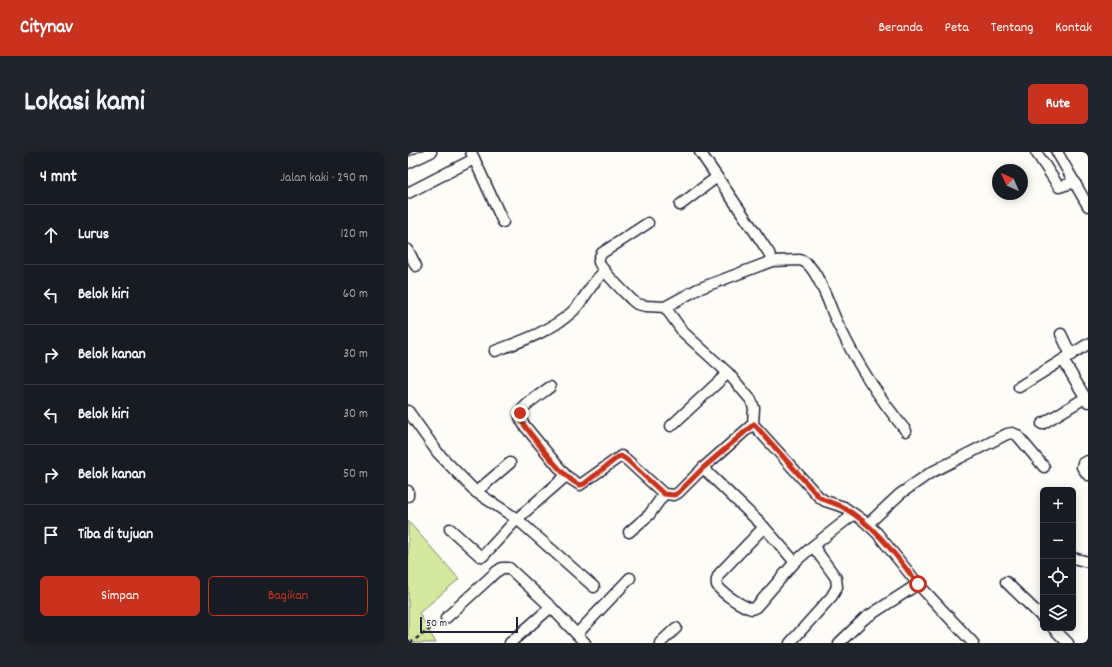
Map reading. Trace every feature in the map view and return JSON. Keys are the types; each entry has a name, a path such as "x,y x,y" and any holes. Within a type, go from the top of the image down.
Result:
{"street":[{"path":"408,163 431,152"},
{"path":"700,152 758,235 772,261"},
{"path":"1036,152 1059,187 1075,182"},
{"path":"1057,152 1088,206"},
{"path":"408,192 473,155 503,222"},
{"path":"680,205 717,177"},
{"path":"648,223 602,253 599,258 599,262 605,270 632,300 638,304 646,306 665,307 698,289 772,261 805,261 822,287 840,330 860,364 890,412 906,431"},
{"path":"408,250 416,266"},
{"path":"495,351 531,338 572,312 583,299 592,284 605,270"},
{"path":"665,307 683,332 728,373 751,400 754,408 754,424 819,497 825,501 844,507 868,524 918,584 973,643"},
{"path":"1042,424 1087,400 1067,357 1061,334"},
{"path":"1019,387 1088,344"},
{"path":"671,426 728,373"},
{"path":"550,387 523,408 520,413 520,418 524,425 566,476 580,485 584,484 621,456 664,494 674,495 754,424"},
{"path":"409,415 438,453 476,492 517,519 594,587"},
{"path":"868,524 900,494 930,473 1007,434 1012,433 1021,439 1044,467"},
{"path":"1088,461 1083,463 1082,468 1088,475"},
{"path":"476,492 510,463"},
{"path":"703,468 764,527 796,562"},
{"path":"450,529 480,556 484,556 517,519 566,476"},
{"path":"408,491 408,496"},
{"path":"629,532 649,515 664,494"},
{"path":"764,527 720,572 717,577 717,584 720,590 746,608 752,609 756,607 796,562 813,546 854,514"},
{"path":"790,643 832,596 837,587 836,578 813,546"},
{"path":"1076,559 1088,562"},
{"path":"446,618 496,572 502,568 509,568 551,607 585,643"},
{"path":"577,634 630,578"},
{"path":"1006,582 1040,615"},
{"path":"839,643 864,619 918,584"},
{"path":"510,643 551,607"},
{"path":"660,643 676,628"},
{"path":"1056,631 1068,643"}],"path":[{"path":"410,643 446,618"}],"green space":[{"path":"408,521 459,579 419,613 436,643 408,643"}],"route":[{"path":"520,413 520,418 524,425 566,476 577,484 584,484 621,456 624,457 664,494 670,495 678,493 703,468 754,424 819,497 825,501 844,507 864,521 877,533 918,584"}]}
